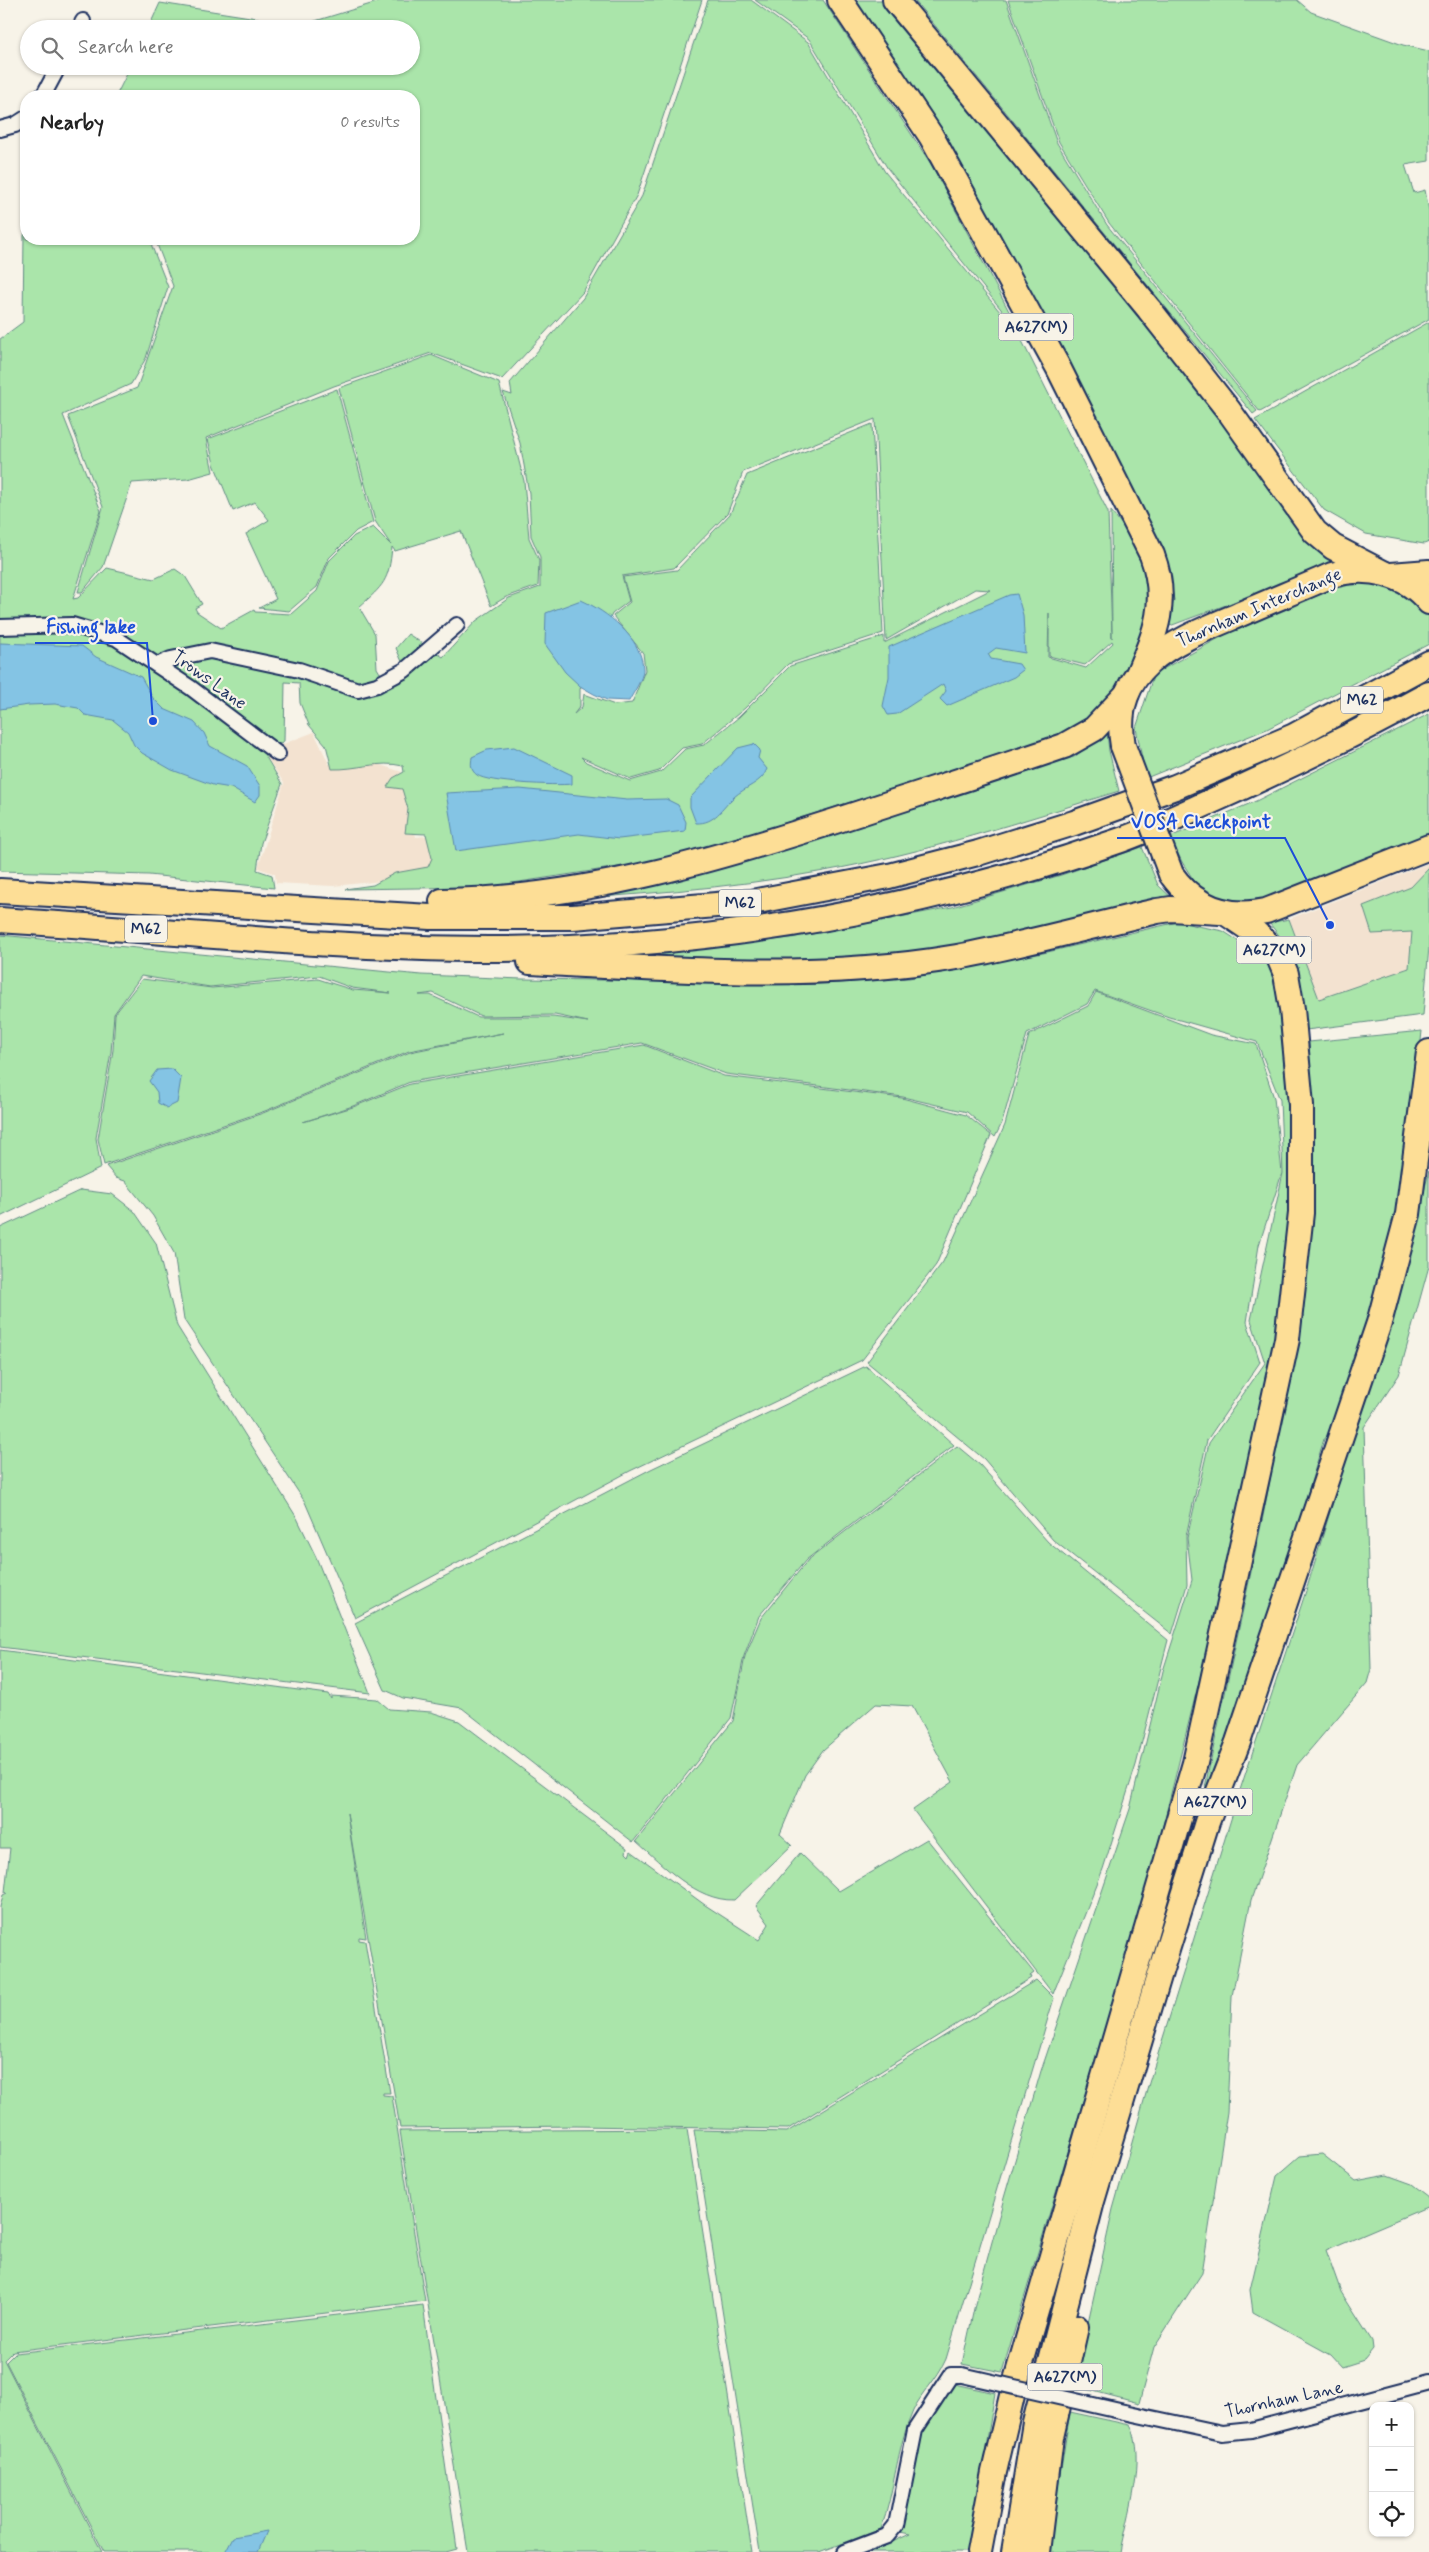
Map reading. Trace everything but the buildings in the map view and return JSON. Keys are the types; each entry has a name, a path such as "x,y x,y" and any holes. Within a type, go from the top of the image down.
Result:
{"highway":[{"name":"A627(M)","path":"840,0 936,145 1058,367 1152,555 1160,582 1161,606 1149,648 1132,684 1122,718 1123,746 1171,874 1181,887 1197,901 1223,912 1257,934 1278,955 1286,974 1292,1009 1301,1106 1301,1213 1287,1339 1216,1676 1195,1763 1014,2387 994,2472 979,2552"},
{"path":"895,0 1149,309 1229,411 1315,532 1333,547 1387,574 1429,572"},
{"name":"Thornham Interchange","path":"1132,684 1153,659 1177,642 1332,576 1353,571 1387,574 1414,587 1428,600"},
{"name":"M62","path":"0,891 430,916 564,917 752,902 889,876 978,853 1074,824 1175,787 1294,736 1429,663"},
{"name":"M62","path":"160,901 458,901 568,891 606,884 677,868 759,845 1064,746 1094,729 1132,684"},
{"name":"M62","path":"0,920 293,941 479,948 594,946 691,938 787,926 890,906 968,887 1124,839 1307,758 1429,694"},
{"name":"A627(M)","path":"1223,912 1245,914 1266,911 1429,847"},
{"name":"M62","path":"293,941 399,954 629,968 825,970 958,957 1157,911 1185,909 1223,912"},
{"name":"A627(M)","path":"1014,2552 1035,2423 1092,2201 1207,1822 1226,1774 1379,1323 1408,1214 1429,1052"},
{"name":"A627(M)","path":"1037,2552 1051,2437 1104,2204 1217,1827 1226,1774"},
{"name":"A627(M)","path":"992,2552 1014,2387"}],"street":[{"path":"47,90 54,75"},
{"path":"0,129 20,122"},
{"name":"Trows Lane","path":"0,627 72,625 116,638 278,754"},
{"path":"157,666 172,659 210,651 299,670 358,690 376,685 406,670 457,626"},
{"name":"Thornham Lane","path":"845,2552 887,2536 896,2525 915,2430 935,2397 952,2375 962,2375 1222,2433 1251,2430 1429,2383"}],"shaded area":[{"path":"314,732 329,764 374,763 402,772 416,837 435,835 443,875 333,886 276,883 275,874 258,868 284,783 263,752"},
{"path":"1429,863 1429,868 1411,887 1363,906 1412,932 1409,968 1319,999 1289,919"}],"green space":[{"path":"384,0 702,0 637,195 583,292 502,379 431,353 334,386 206,438 213,472 188,479 132,483 103,567 82,592 78,592 103,507 68,416 137,388 173,286 157,245 420,245 420,90 119,90 126,75 420,75 420,20 318,20"},
{"path":"708,0 751,0 808,42 885,172 1019,335 1108,512 1112,638 1111,511 1134,545 1145,571 1148,585 1149,612 1137,647 1104,704 1081,729 709,847 638,864 486,887 345,889 373,885 395,873 428,867 432,858 426,834 405,833 408,809 402,789 387,787 393,778 404,772 403,766 385,764 332,769 326,745 309,725 300,703 299,683 285,682 284,741 263,752 282,784 261,843 257,870 272,875 274,888 149,875 0,871 0,339 23,322 24,245 151,245 168,287 146,358 131,384 63,415 101,511 73,599 78,598 107,568 154,579 175,569 185,576 202,604 195,608 197,612 221,628 254,610 255,612 291,614 317,591 329,561 354,536 373,527 391,545 375,521 339,388 431,355 499,383 524,481 529,538 539,560 538,586 506,597 491,606 461,531 395,551 392,547 389,568 384,582 359,607 375,634 377,668 380,673 396,680 407,673 396,648 408,634 443,657 476,621 509,598 540,587 540,557 531,536 529,493 520,443 503,392 512,395 510,383 583,298 642,196","holes":["875,419 886,640 975,589 990,590 884,643 884,636 790,666 739,717 704,745 685,749 661,772 630,781 586,762 581,757 631,779 659,771 682,748 702,744 745,708 788,664 883,633 872,424 747,475 730,514 677,570 623,577 630,602 613,616 643,653 645,670 632,703 615,705 584,694 582,707 574,714 580,706 580,689 612,614 629,601 622,576 674,568 727,514 743,472","1049,613 1049,656 1085,665 1112,641 1113,643 1086,668 1048,657"]},
{"path":"755,0 823,0 931,164 1021,334 888,169 809,39"},
{"path":"853,0 883,0 1341,562 1167,627 1174,600 1165,552 1009,256"},
{"path":"914,0 1006,0 1057,143 1107,225 1257,411 1253,414"},
{"path":"1008,0 1297,0 1311,12 1403,45 1429,51 1429,161 1405,165 1414,193 1425,190 1429,211 1429,319 1260,412 1109,223 1059,142"},
{"path":"160,3 270,20 152,20"},
{"path":"1429,322 1429,542 1424,544 1366,534 1324,510 1255,420"},
{"path":"337,389 373,522 356,531 329,558 317,587 289,611 259,608 276,599 246,534 269,520 255,502 233,511 214,464 208,439"},
{"path":"1355,580 1398,589 1429,616 1429,644 1267,729 1146,778 1136,728 1154,674 1230,632"},
{"path":"1429,714 1429,836 1268,898 1236,904 1200,890 1182,862 1170,837 1256,801"},
{"path":"1107,732 1109,751 1119,791 1010,825 862,864 788,877 678,891 531,902 1074,757"},
{"path":"1142,847 1158,885 1176,902 971,948 840,962 595,959 791,938 952,907 1061,875"},
{"path":"1429,868 1429,947 1423,1015 1306,1030 1298,972 1288,949 1269,923 1289,919 1319,999 1409,968 1412,932 1372,934 1363,906 1411,887"},
{"path":"1178,922 1223,931 1268,960 1281,1012 1292,1144 1288,1233 1273,1354 1217,1609 1150,1878 1002,2372 962,2364 975,2304 1041,2071 1130,1809 1163,1671 1192,1580 1187,1538 1209,1443 1265,1363 1251,1320 1283,1173 1280,1100 1257,1042 1169,1017 1095,991 1087,1004 1027,1034 1002,1123 995,1137 967,1112 903,1097 726,1074 642,1043 410,1082 353,1106 303,1122 353,1107 410,1084 644,1045 724,1076 902,1098 966,1115 991,1135 936,1265 862,1360 630,1471 355,1618 305,1502 184,1320 174,1253 153,1216 125,1181 116,1178 106,1166 263,1113 410,1052 503,1033 409,1051 265,1111 104,1165 98,1139 113,1050 115,1014 142,979 212,988 318,979 353,990 391,993 352,988 319,976 210,987 141,976 114,1014 111,1052 96,1138 101,1168 0,1217 0,935 421,975 522,979 839,983 909,978 1043,953","holes":["433,993 481,1016 555,1015 588,1022 553,1017 478,1017 430,995 419,995"]},
{"path":"1096,992 1211,1035 1256,1044 1274,1098 1282,1173 1259,1245 1247,1322 1260,1362 1207,1440 1186,1536 1187,1585 1172,1634 1053,1540 984,1459 867,1362 943,1262 1005,1125 1029,1035 1088,1006"},
{"path":"1422,1031 1408,1166 1379,1291 1333,1438 1324,1439 1290,1552 1210,1789 1205,1787 1263,1516 1293,1361 1307,1271 1314,1166 1309,1042"},
{"path":"1429,1171 1429,1266 1399,1375 1364,1427 1371,1669 1367,1683 1297,1765 1251,1900 1232,1996 1227,2112 1202,2273 1154,2347 1139,2403 1074,2386 1113,2209 1149,2083 1241,1787 1306,1591 1353,1436 1392,1325"},
{"path":"81,1190 112,1194 134,1211 156,1243 177,1326 297,1518 316,1557 370,1693 0,1647 0,1228"},
{"path":"866,1366 954,1445 806,1560 759,1616 744,1656 731,1718 633,1842 462,1708 403,1698 385,1690 355,1623 651,1469"},
{"path":"957,1446 980,1465 1048,1542 1168,1640 1136,1765 1103,1869 1053,1994 913,1810 953,1782 912,1706 876,1704 823,1750 805,1775 780,1834 792,1845 734,1900 706,1895 693,1888 636,1841 733,1721 745,1656 761,1618 808,1560"},
{"path":"0,1650 328,1694 331,1699 331,1696 377,1699 389,1709 431,1712 459,1721 627,1848 626,1853 629,1856 631,1851 705,1905 759,1940 769,1924 756,1906 800,1853 839,1891 927,1839 1034,1973 1030,1976 1031,1978 788,2129 576,2126 400,2128 347,1813 366,1938 359,1937 359,1940 365,1941 390,2093 383,2093 383,2095 392,2096 425,2301 13,2351 4,2360 102,2552 0,2552 0,1907 3,1895 7,1893 5,1892 10,1848 0,1848"},
{"path":"1036,1980 1054,1998 946,2359 916,2404 907,2425 890,2500 881,2529 820,2552 760,2552 694,2130 787,2132"},
{"path":"687,2129 752,2552 468,2552 400,2131"},
{"path":"1322,2154 1356,2181 1387,2175 1412,2184 1429,2197 1429,2206 1326,2250 1341,2292 1372,2341 1373,2349 1364,2360 1342,2367 1331,2355 1253,2312 1250,2290 1277,2176 1300,2156"},
{"path":"423,2305 457,2549 446,2552 104,2552 6,2362 15,2353"},
{"path":"954,2384 995,2393 968,2552 870,2552 910,2534 900,2532 916,2452 930,2415"},
{"path":"1070,2412 1130,2425 1135,2438 1137,2470 1121,2552 1050,2552 1051,2532"}],"water":[{"path":"1017,594 1023,615 1025,653 996,648 988,654 991,659 1019,664 1023,670 1014,677 947,706 940,699 946,691 943,684 897,714 888,715 883,706 889,677 889,647 1009,595"},
{"path":"581,600 612,619 637,647 641,658 643,674 629,701 607,700 580,686 565,672 545,644 546,613"},
{"path":"0,643 82,646 96,657 141,677 153,698 164,709 194,722 204,733 210,746 247,766 260,786 260,795 255,802 231,788 213,785 172,770 142,753 134,745 128,732 113,720 85,715 78,708 55,704 0,709"},
{"path":"754,744 760,750 758,758 767,769 765,774 734,797 713,818 703,823 696,823 690,807 690,798 738,748"},
{"path":"514,747 572,775 572,784 507,782 483,778 473,771 472,757 487,750"},
{"path":"520,789 627,800 666,799 678,805 686,822 685,831 619,839 579,834 456,851 446,793"},
{"path":"172,1069 181,1078 177,1103 167,1108 158,1103 157,1092 149,1081 157,1070"},
{"path":"267,2531 258,2552 225,2552 233,2537"}],"place":[{"name":"Fishing lake","path":"153,721"},
{"name":"VOSA Checkpoint","path":"1330,925"}]}
